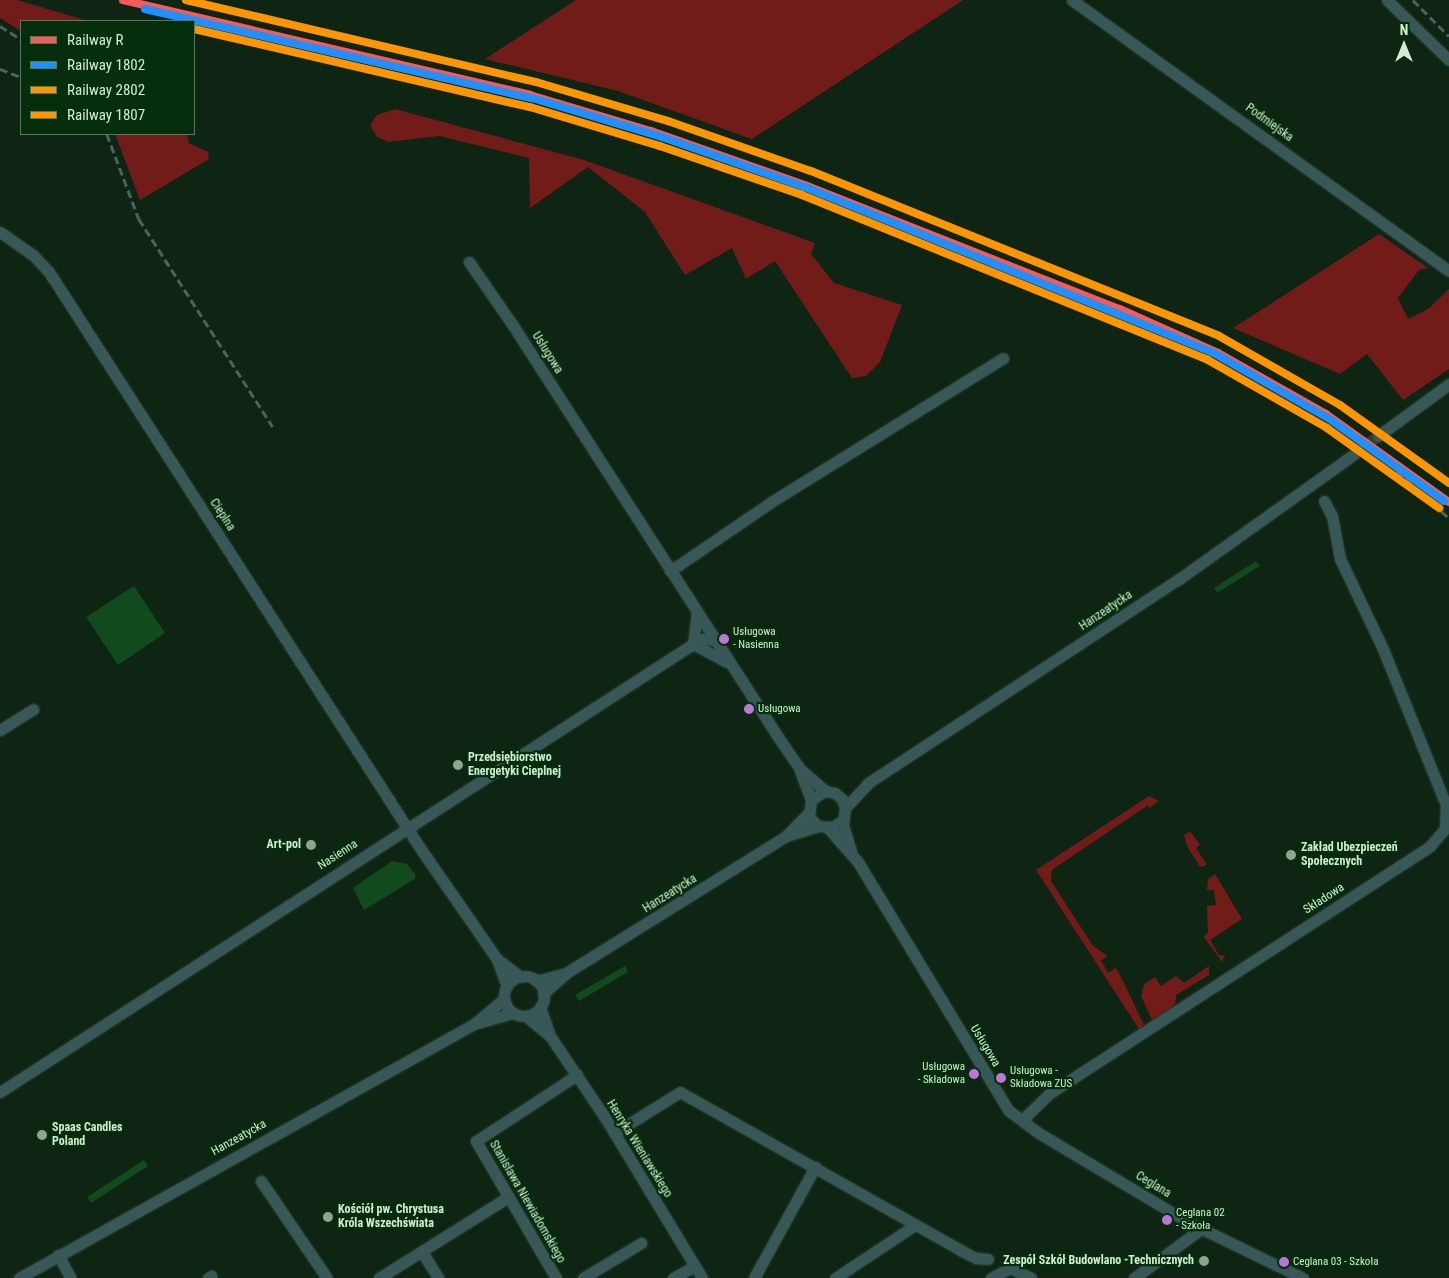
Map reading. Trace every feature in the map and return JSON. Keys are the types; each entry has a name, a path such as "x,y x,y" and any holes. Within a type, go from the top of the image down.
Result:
{"street":[{"name":"Podmiejska","path":"1072,0 1449,271"},
{"path":"1388,0 1449,60"},
{"name":"Cieplna","path":"0,232 33,254 49,272 407,827"},
{"name":"Usługowa","path":"469,262 512,324 670,571 800,769 811,800"},
{"path":"670,571 771,502 1003,358"},
{"path":"1378,436 1449,384"},
{"name":"Hanzeatycka","path":"786,836 823,827 844,814 868,783 1179,579 1354,454"},
{"name":"Składowa","path":"1022,1120 1050,1093 1430,846 1445,830 1446,805 1386,657 1340,559 1332,516 1324,501"},
{"path":"693,644 697,612"},
{"path":"693,644 702,640 715,640"},
{"name":"Nasienna","path":"0,1092 407,827 693,644"},
{"name":"Usługowa","path":"693,644 732,666"},
{"path":"0,730 33,709"},
{"name":"Usługowa","path":"800,769 830,792 844,814 851,852"},
{"name":"Hanzeatycka","path":"811,800 830,792 868,783"},
{"path":"808,813 811,800"},
{"name":"Usługowa","path":"808,813 851,852 1000,1098 1022,1120"},
{"name":"Hanzeatycka","path":"543,994 566,973 786,836 808,813"},
{"path":"407,827 497,959 507,986 504,999 512,1013 526,1016 540,1007 543,994 536,981 521,977 497,959"},
{"name":"Hanzeatycka","path":"536,981 566,973"},
{"path":"507,986 521,977"},
{"name":"Hanzeatycka","path":"19,1278 474,1024 504,999"},
{"name":"Henryka Wieniawskiego","path":"540,1007 550,1036"},
{"name":"Hanzeatycka","path":"474,1024 512,1013"},
{"name":"Henryka Wieniawskiego","path":"526,1016 550,1036 577,1075 614,1132 702,1278"},
{"name":"Stanisława Niewiadomskiego","path":"556,1278 476,1140 577,1075"},
{"path":"614,1132 680,1092 915,1225 976,1258 988,1259"},
{"name":"Ceglana","path":"1022,1120 1201,1229 1303,1278"},
{"path":"754,1278 815,1167"},
{"path":"261,1181 327,1278"},
{"path":"379,1278 508,1197"},
{"path":"834,1278 915,1225"},
{"path":"1134,1278 1201,1229"},
{"path":"583,1278 641,1243"},
{"path":"422,1252 438,1278"},
{"path":"58,1256 71,1278"},
{"path":"673,1278 694,1266"},
{"path":"991,1278 1010,1268 1031,1278"}],"shaded area":[{"path":"0,0 17,0 85,20 20,20 20,30 0,18"},
{"path":"576,0 963,0 752,139 618,91 485,59"},
{"path":"395,109 584,160 815,243 811,254 834,283 902,305 880,362 866,376 852,378 775,261 746,279 732,248 685,275 645,212 588,167 530,208 529,158 439,136 388,142 377,137 370,125 377,115"},
{"path":"115,135 187,135 189,143 208,152 209,159 140,200"},
{"path":"1379,234 1428,268 1419,270 1398,298 1408,319 1428,309 1449,289 1449,369 1403,400 1367,354 1340,374 1233,328"},
{"path":"1256,561 1260,566 1217,593 1214,588"},
{"path":"134,586 165,633 118,665 86,617"},
{"path":"1149,796 1159,801 1149,808 1148,805 1052,870 1051,881 1093,946 1108,956 1101,960 1108,973 1116,968 1144,1025 1139,1029 1036,870"},
{"path":"1190,831 1200,845 1196,848 1207,865 1200,867 1188,848 1184,835"},
{"path":"392,861 407,864 415,874 415,879 364,910 353,888"},
{"path":"1215,874 1242,919 1210,940 1219,955 1225,955 1222,962 1204,937 1208,932 1207,906 1216,905 1214,890 1207,890 1208,879"},
{"path":"625,966 628,972 579,1001 575,995"},
{"path":"1209,966 1209,975 1176,995 1175,1005 1152,1020 1141,996 1144,984 1155,977 1161,986 1176,976 1184,983"},
{"path":"144,1160 148,1166 91,1203 87,1197"}],"tunnel":[{"path":"1354,454 1378,436"}],"railway":[{"path":"1413,0 1449,36"},
{"path":"0,26 20,38"},
{"path":"0,69 20,77"},
{"path":"107,135 139,219 273,427"},
{"path":"1397,471 1449,518"}],"rail line":[{"name":"R","path":"123,0 530,95 651,131 807,186 1120,309 1218,353 1326,414 1449,502"},
{"name":"2802","path":"186,0 536,82 668,121 811,171 1219,336 1340,405 1449,483"},
{"name":"1802","path":"145,9 193,20"},
{"name":"1802","path":"195,20 532,98 662,137 805,187 1212,352 1331,420 1444,501"},
{"name":"1807","path":"195,29 530,107 660,146 802,195 1208,360 1327,428 1439,508"}],"place":[{"name":"Usługowa - Nasienna","path":"724,639"},
{"name":"Usługowa","path":"749,709"},
{"name":"Przedsiębiorstwo Energetyki Cieplnej","path":"458,765"},
{"name":"Art-pol","path":"311,845"},
{"name":"Zakład Ubezpieczeń Społecznych","path":"1291,855"},
{"name":"Usługowa - Składowa","path":"974,1074"},
{"name":"Usługowa - Składowa ZUS","path":"1001,1078"},
{"name":"Spaas Candles Poland","path":"42,1135"},
{"name":"Kościół pw. Chrystusa Króla Wszechświata","path":"328,1217"},
{"name":"Ceglana 02 - Szkoła","path":"1167,1220"},
{"name":"Zespół Szkół Budowlano -Technicznych","path":"1204,1261"},
{"name":"Ceglana 03 - Szkoła","path":"1284,1262"}]}
